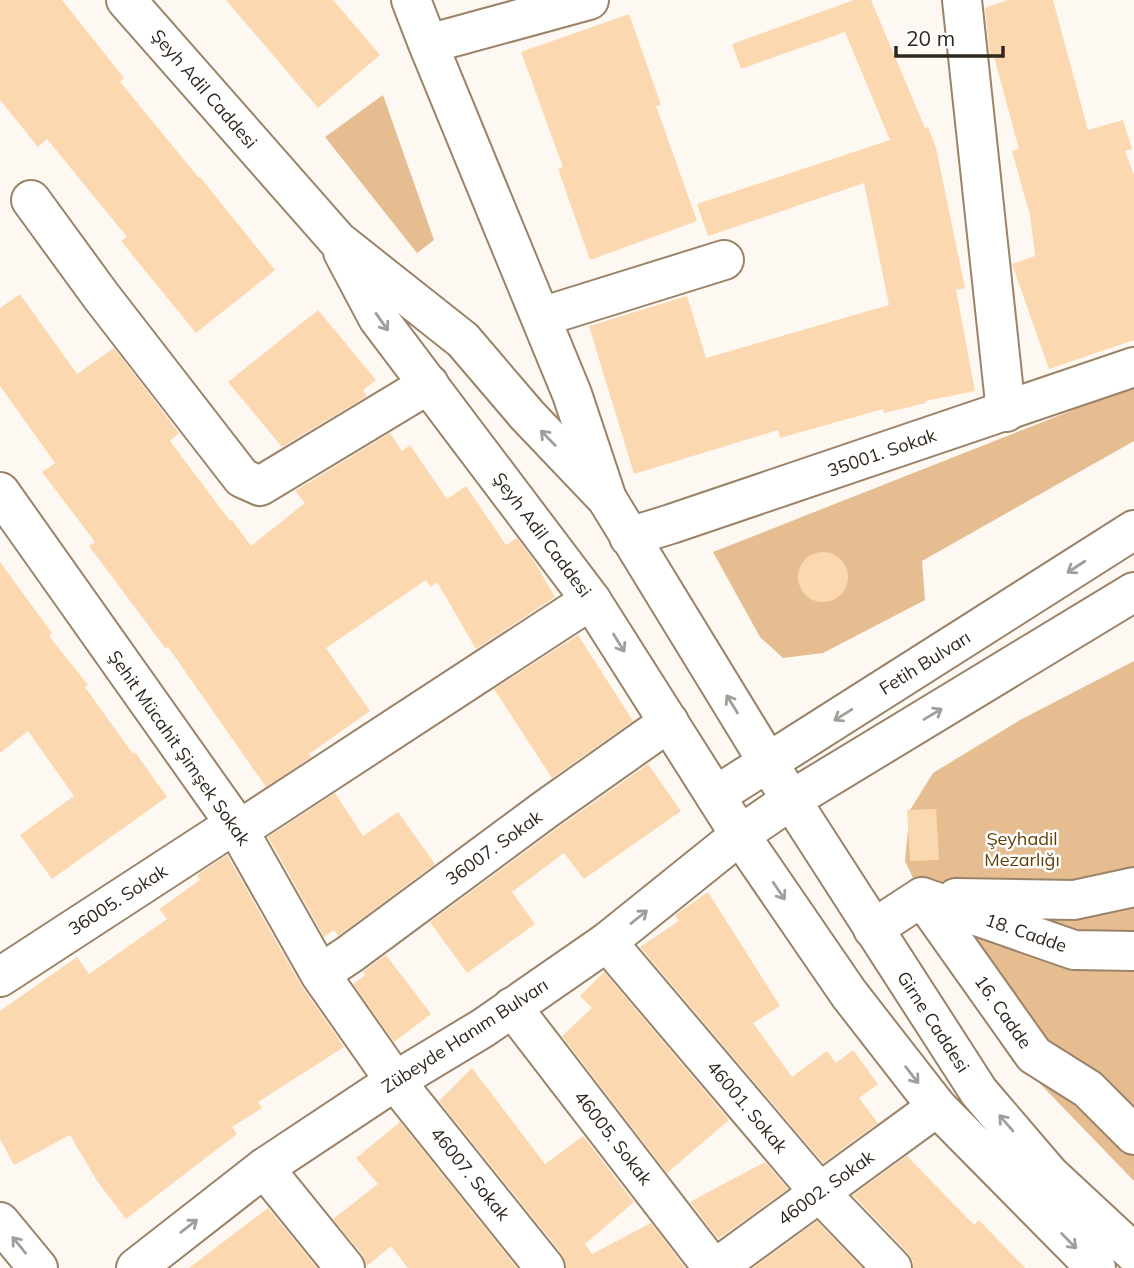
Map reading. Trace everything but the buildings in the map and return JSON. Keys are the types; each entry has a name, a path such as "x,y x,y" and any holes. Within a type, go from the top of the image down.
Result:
{"street":[{"name":"Şeyh Adil Caddesi","path":"126,0 338,241 463,340 527,415 607,499 768,762"},
{"path":"411,0 572,394 607,499"},
{"path":"428,44 589,0"},
{"path":"962,0 1006,412"},
{"path":"30,200 242,478 260,485 429,384"},
{"name":"Şeyh Adil Caddesi","path":"338,241 378,318 591,600 740,835"},
{"path":"541,317 724,260"},
{"name":"35001. Sokak","path":"629,537 1134,367"},
{"name":"Şehit Mücahit Şimşek Sokak","path":"0,492 237,827 320,974 395,1081"},
{"name":"Fetih Bulvarı","path":"715,796 1134,530"},
{"path":"791,800 1134,592"},
{"name":"36005. Sokak","path":"0,976 591,600"},
{"name":"36007. Sokak","path":"320,974 668,722"},
{"name":"Girne Caddesi","path":"768,762 979,1092 1050,1175 1134,1253"},
{"name":"Zübeyde Hanım Bulvarı","path":"136,1268 264,1168 395,1081 483,1028 607,942 740,835 791,800"},
{"path":"740,835 849,994 937,1107 1096,1268"},
{"path":"873,929 922,897 1074,900 1134,887"},
{"name":"18. Cadde","path":"922,897 1074,950 1134,951"},
{"name":"16. Cadde","path":"922,897 1034,1055 1088,1089 1134,1135"},
{"name":"46001. Sokak","path":"607,942 820,1193 892,1268"},
{"name":"46005. Sokak","path":"512,1007 714,1268"},
{"name":"46007. Sokak","path":"395,1081 545,1268"},
{"name":"46002. Sokak","path":"714,1268 937,1107"},
{"path":"264,1168 345,1268"},
{"path":"0,1222 38,1268"}],"green space":[{"path":"383,95 434,240 417,253 325,137"},
{"path":"1134,386 1134,441 922,561 925,600 823,653 783,658 760,637 713,552"},
{"name":"Şeyhadil Mezarlığı","path":"1134,661 1134,1181 1023,1066 922,897 905,861 910,810 933,773 1020,720"}]}
